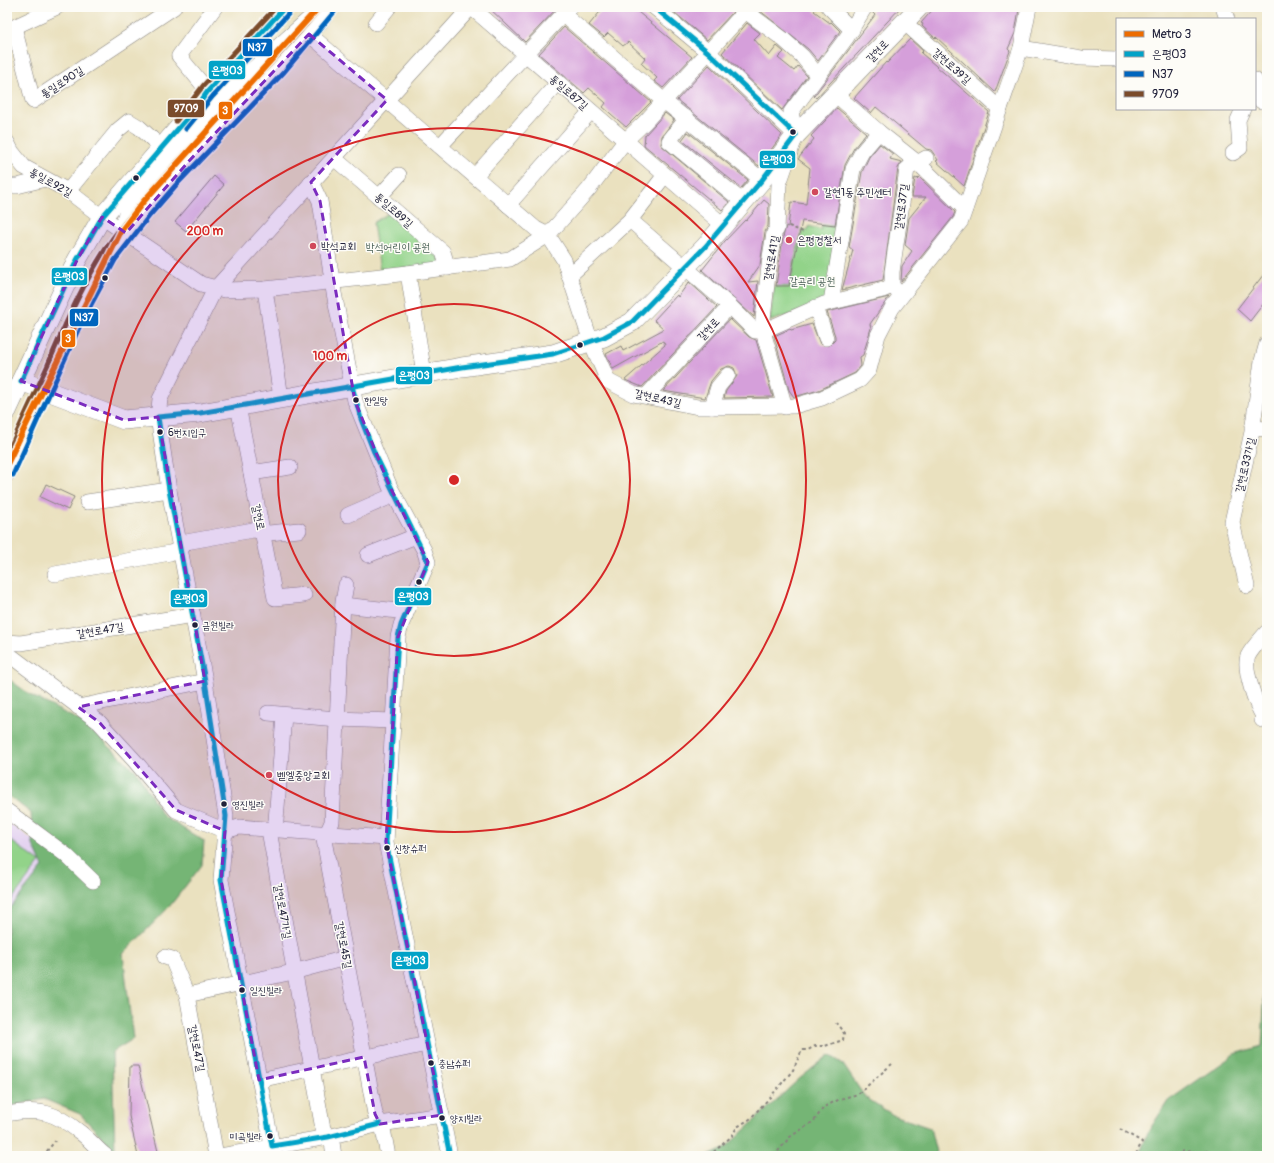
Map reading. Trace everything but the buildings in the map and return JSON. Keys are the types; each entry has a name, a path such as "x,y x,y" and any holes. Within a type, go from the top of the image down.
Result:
{"main road":[{"path":"7,411 77,260 102,217 196,108 208,91 285,7"},
{"path":"7,472 69,332 98,275 126,233 189,161 309,34 330,7"},
{"name":"갈현로","path":"21,381 44,391 124,420 200,413 424,374 554,354 592,344 632,322 685,267 743,202 770,182 796,135 919,7"}],"street":[{"name":"통일로90길","path":"57,7 14,27 33,101 174,7"},
{"path":"208,91 180,56 215,7"},
{"path":"196,108 310,7"},
{"path":"322,7 222,97 155,173 129,207 124,219 126,233 201,284 215,289 265,289 408,274 510,260 548,235 589,189 625,141 664,101 745,9 802,56 818,76"},
{"path":"376,23 389,7"},
{"path":"273,1151 221,880 226,816 205,681 169,490 158,417 160,399 215,289 471,7"},
{"name":"통일로87길","path":"471,7 625,141"},
{"path":"654,7 708,52 796,135"},
{"path":"829,7 852,30"},
{"path":"796,135 791,112 852,30 865,7"},
{"path":"783,407 822,398 858,380 869,370 878,335 892,308 897,290 961,221 1021,48 1029,7"},
{"path":"1223,7 1228,18"},
{"path":"440,146 567,11 664,101 770,182"},
{"name":"갈현로39길","path":"904,22 1000,109"},
{"path":"309,34 536,229 548,235 564,260 592,344"},
{"path":"1021,48 1081,58 1116,59"},
{"path":"475,176 558,83"},
{"path":"1256,84 1261,101"},
{"path":"835,94 879,132 923,160 965,209"},
{"path":"1233,153 1240,148 1238,120 1243,110"},
{"path":"508,204 591,111"},
{"path":"687,118 669,141 743,202"},
{"path":"68,191 118,130 129,121 139,127 161,147"},
{"path":"831,302 854,169 862,152 879,132"},
{"path":"625,141 723,225"},
{"name":"통일로92길","path":"7,142 12,152 24,167 68,191 126,233"},
{"name":"통일로89길","path":"334,158 443,252 448,268"},
{"name":"갈현로37길","path":"897,290 892,272 907,169 923,160"},
{"path":"379,197 399,175"},
{"path":"569,276 630,220 665,175"},
{"path":"7,186 17,186 45,179"},
{"path":"311,182 320,201 332,281 355,401 366,433 394,495 424,550 428,562 405,616 398,637 386,838 450,1156"},
{"name":"갈현로41길","path":"770,182 777,229 774,233 773,239 763,329 783,407"},
{"path":"630,220 730,306 755,331 831,302 883,290 897,290"},
{"path":"408,274 424,374"},
{"path":"265,289 281,398"},
{"name":"갈현로","path":"646,396 730,306"},
{"path":"816,307 826,338"},
{"name":"갈현로33가길","path":"1247,586 1232,522 1260,428 1262,361 1267,343"},
{"name":"갈현로43길","path":"592,344 608,381 633,394 698,407 783,407"},
{"path":"716,407 718,387 728,375"},
{"name":"갈현로","path":"238,406 275,598 304,595"},
{"path":"251,473 290,467"},
{"path":"87,502 169,490"},
{"path":"348,516 394,495"},
{"path":"55,574 170,553 181,549 186,542 253,530 269,533 299,530"},
{"path":"368,555 416,536"},
{"name":"갈현로45길","path":"346,585 343,605 332,822 324,840 375,1114 383,1129 388,1156"},
{"path":"343,605 398,612 405,616"},
{"name":"갈현로47길","path":"7,642 21,643 193,615"},
{"path":"1262,720 1263,716 1257,706 1246,666 1248,656 1267,632"},
{"path":"7,653 99,722 134,760 176,810 225,831 239,827 386,838"},
{"path":"78,707 205,681"},
{"path":"268,713 337,719 393,721"},
{"name":"갈현로47가길","path":"284,715 276,821 270,836 323,1129 332,1142 334,1156"},
{"path":"7,811 66,855 93,881"},
{"name":"갈현로47길","path":"165,957 172,959 187,995 216,1156"},
{"path":"187,995 240,982 294,972 346,958"},
{"path":"259,1080 427,1044"},
{"path":"7,1114 42,1111 55,1116 81,1133 106,1156"},
{"path":"220,1156 273,1151 380,1124 442,1115"}],"path":[{"path":"709,1156 732,1136 737,1127 750,1119 772,1095 793,1070 802,1050 808,1050 815,1046 825,1046 843,1040 844,1033 836,1023"},
{"path":"774,1156 790,1137 814,1122 824,1107 840,1099 858,1094 892,1064"},
{"path":"1120,1129 1142,1142 1135,1156"},
{"path":"43,1156 55,1141"},
{"path":"1177,1156 1180,1152 1187,1150 1196,1152 1204,1150 1214,1151 1221,1156"}],"highlighted area":[{"path":"309,34 387,100 311,182 320,201 355,401 390,487 428,562 398,637 386,842 442,1115 380,1124 375,1114 364,1057 259,1080 221,880 225,831 176,810 99,722 78,707 205,681 158,417 124,420 21,381 77,260 102,217 126,233 189,161"}],"shaded area":[{"path":"7,821 56,857 7,920"}],"green space":[{"name":"박석어린이 공원","path":"390,212 439,254 442,265 380,271 373,223"},
{"name":"갈곡리 공원","path":"822,225 840,227 831,302 770,321 774,286 789,286 802,230 808,230 809,226 821,230"},
{"path":"7,678 32,696 84,723 137,772 163,816 204,841 202,865 169,907 123,954 133,1039 112,1052 115,1151 80,1114 44,1099 7,1107 7,912 43,867 33,845 31,813 7,795"},
{"path":"7,838 40,862 7,906"},
{"path":"1267,943 1267,1156 1139,1156 1148,1132 1168,1101 1235,1054 1262,1046 1264,1004 1263,954"},
{"path":"829,1055 842,1063 865,1097 893,1115 930,1128 937,1156 708,1156 724,1149 798,1080"}],"metro line":[{"name":"3","path":"7,464 121,231 143,202 319,7"}],"transit line":[{"name":"9709","path":"176,121 203,86 276,7"},
{"name":"은평03","path":"21,381 77,260 102,217 196,108 208,91 285,7"},
{"name":"9709","path":"7,455 61,333 94,269 113,238 136,208 188,150 270,65 321,7"},
{"name":"은평03","path":"380,1124 328,1137 272,1146 221,880 226,816 205,681 169,490 158,417 200,413 462,367 553,354 604,337 632,322 705,247 762,180 796,135 708,52 654,7"},
{"name":"N37","path":"13,475 81,323 115,260 150,215 176,185 284,72 335,11"},
{"name":"N37","path":"186,129 213,96 290,12"},
{"name":"은평03","path":"352,386 361,419 374,452 428,562 401,625 398,637 386,842 450,1156"}],"place":[{"name":"갈현1동 주민센터","path":"815,192"},
{"name":"은평경찰서","path":"789,240"},
{"name":"박석교회","path":"313,246"},
{"name":"한일탕","path":"356,400"},
{"name":"6번지입구","path":"160,432"},
{"name":"금원빌라","path":"195,625"},
{"name":"벧엘중앙교회","path":"269,775"},
{"name":"영진빌라","path":"224,804"},
{"name":"신창슈퍼","path":"387,848"},
{"name":"일진빌라","path":"242,990"},
{"name":"충남슈퍼","path":"431,1063"},
{"name":"양지빌라","path":"442,1118"},
{"name":"미곡빌라","path":"270,1136"}]}
